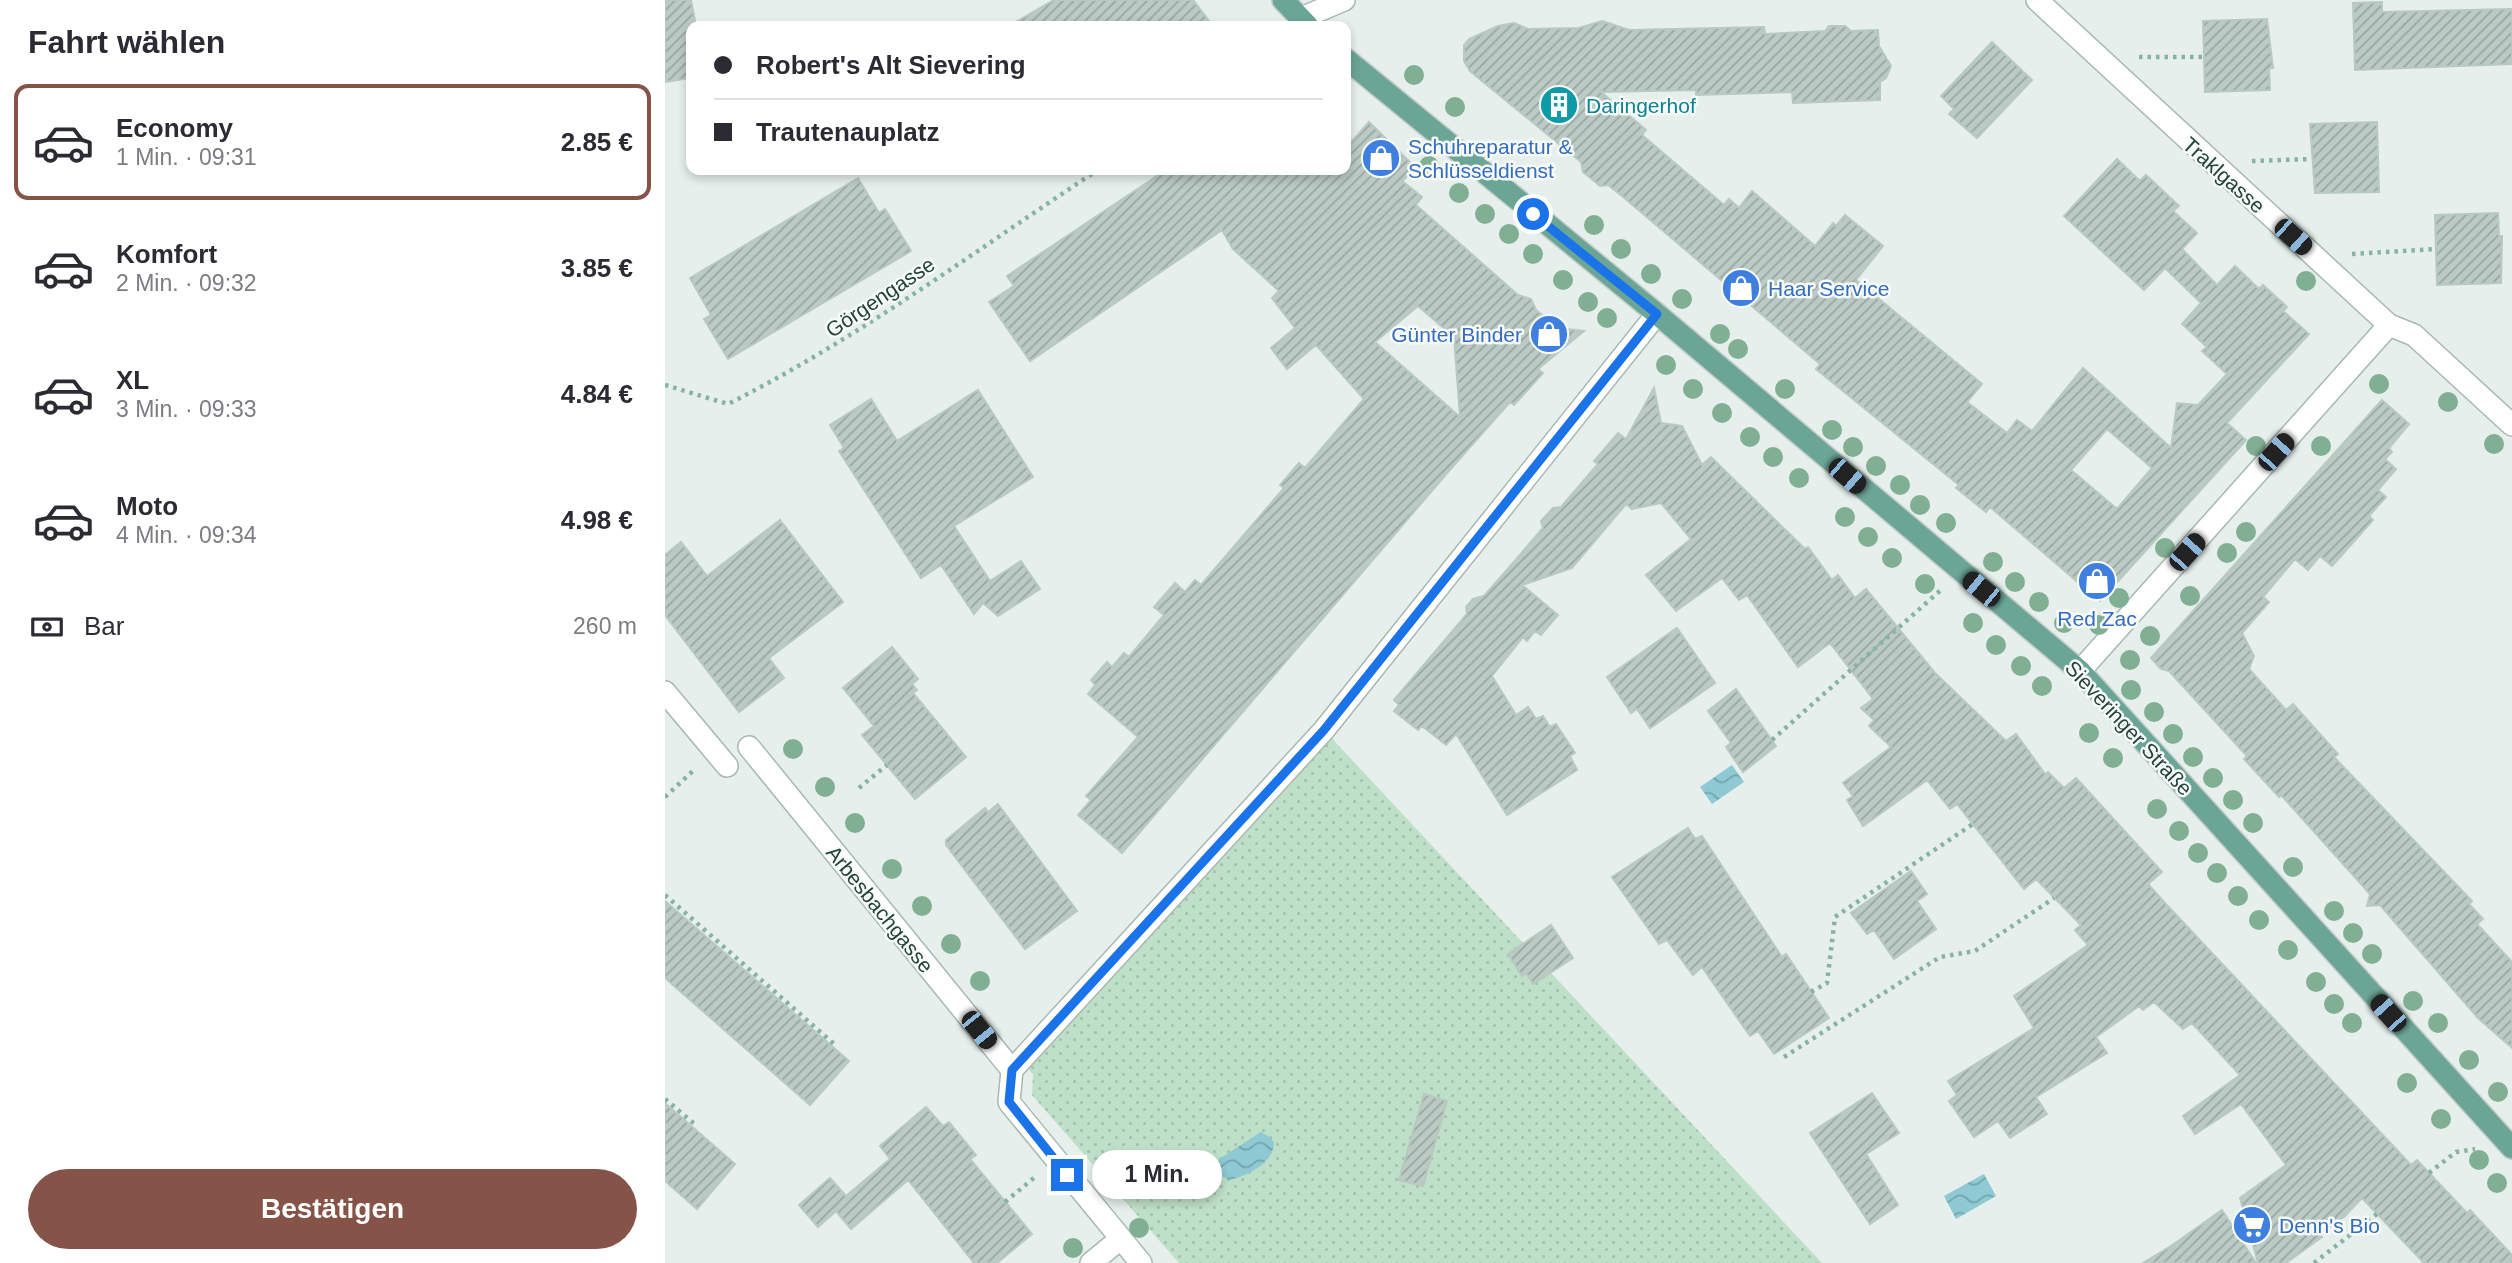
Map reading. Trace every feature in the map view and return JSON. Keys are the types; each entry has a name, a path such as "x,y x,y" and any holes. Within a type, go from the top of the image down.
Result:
{"main road":[{"path":"1283,0 1302,21"},
{"name":"Sieveringer Straße","path":"1351,63 1657,314 2080,671 2510,1143"}],"street":[{"path":"1307,21 1344,0"},
{"name":"Traklgasse","path":"2037,0 2389,326 2414,335 2512,425"},
{"path":"1141,1263 1119,1240 1009,1102 1012,1070 1324,730 1657,314"},
{"path":"2080,671 2389,326"},
{"path":"665,692 721,759"},
{"name":"Arbesbachgasse","path":"749,747 1012,1070"},
{"path":"1091,1263 1119,1240"}],"path":[{"path":"2096,57 2205,57"},
{"path":"2211,163 2311,159"},
{"name":"Görgengasse","path":"665,385 728,404 792,372 860,331 1091,175"},
{"path":"2313,256 2435,249"},
{"path":"1772,740 1961,573"},
{"path":"665,797 721,759"},
{"path":"859,788 887,765"},
{"path":"1811,992 1827,983 1835,917 1973,824"},
{"path":"665,895 834,1044"},
{"path":"1784,1057 1940,957 1975,951 2054,898"},
{"path":"665,1099 697,1126"},
{"path":"2429,1173 2456,1152 2510,1143"},
{"path":"1005,1202 1035,1177"},
{"path":"2314,1263 2377,1213"}],"green space":[{"path":"1324,730 1822,1263 1179,1263 1032,1095 1033,1074 1020,1061"}],"water":[{"path":"1732,765 1744,782 1712,804 1700,787"},
{"path":"1261,1132 1274,1143 1273,1150 1264,1163 1251,1172 1229,1180 1220,1175 1216,1161"},
{"path":"1984,1174 1996,1196 1956,1219 1944,1196"}],"building":[{"path":"665,0 691,0 695,21 686,21 686,79 665,82"},
{"path":"1054,0 1193,0 1209,21 1018,21"},
{"path":"2382,2 2382,12 2512,9 2512,64 2355,70 2353,3"},
{"path":"2267,19 2273,68 2269,68 2270,90 2205,92 2203,21"},
{"path":"1602,21 1629,30 1764,27 1765,34 1825,31 1829,26 1845,26 1851,31 1878,30 1879,46 1891,66 1886,78 1880,82 1880,100 1793,103 1792,92 1696,95 1696,90 1601,92 1646,130 1642,135 1724,205 1729,199 1739,208 1752,191 1815,246 1833,223 1836,226 1845,215 1883,246 1856,280 1982,384 1967,402 2007,433 2017,420 2032,431 2083,368 2171,448 2177,403 2198,405 2227,374 2202,351 2207,347 2182,324 2201,303 2165,268 2144,290 2064,216 2117,159 2140,181 2146,175 2179,206 2173,211 2197,233 2182,249 2217,285 2235,266 2259,289 2263,285 2287,307 2283,311 2309,334 2227,423 2246,440 2100,601 1990,507 1986,512 1956,488 1959,485 1816,369 1820,364 1622,196 1608,185 1600,186 1583,172 1581,162 1470,71 1464,61 1464,45 1469,39 1498,26 1514,23 1528,29 1579,28","holes":["2107,429 2152,468 2117,509 2071,470"]},
{"path":"1992,42 2032,80 1977,138 1949,114 1954,109 1941,96"},
{"path":"1369,122 1416,168 1402,181 1422,197 1416,205 1518,295 1531,299 1536,310 1558,328 1584,331 1538,369 1543,373 1514,405 1510,402 1448,472 1122,853 1078,815 1091,800 1086,796 1138,737 1088,694 1095,685 1091,680 1107,662 1112,667 1124,653 1129,657 1164,615 1154,607 1175,583 1185,592 1195,580 1201,585 1284,488 1280,485 1299,463 1305,468 1364,399 1316,345 1287,369 1271,348 1295,328 1272,298 1279,291 1233,249 1222,230 1030,361 989,302 1014,286 1007,276 1158,175 1351,175 1351,142","holes":["1418,306 1454,337 1460,417 1375,342"]},
{"path":"2377,122 2379,192 2315,193 2310,124"},
{"path":"858,178 879,213 885,209 911,251 728,359 704,319 711,315 690,278"},
{"path":"2498,213 2499,236 2502,236 2501,283 2437,285 2435,215"},
{"path":"1654,388 1661,423 1682,426 1702,465 1711,457 1805,549 1808,547 1832,580 1838,575 1855,598 1866,589 1935,673 2006,741 2016,734 2045,774 2048,772 2064,788 2076,778 2162,872 2148,884 2165,903 2411,1165 2417,1160 2467,1213 2470,1210 2512,1255 2512,1263 2424,1263 2362,1198 2344,1217 2320,1233 2322,1237 2286,1263 2258,1263 2240,1198 2286,1165 2241,1104 2195,1134 2183,1116 2240,1075 2192,1023 2183,1029 2154,1002 2143,1010 2139,1006 2096,1037 2107,1053 2036,1097 2047,1114 2010,1138 1998,1121 1974,1137 1949,1101 1957,1095 1948,1081 2034,1028 2014,996 2088,945 2075,930 2081,925 2036,879 2024,889 1957,804 1950,809 1927,780 1863,826 1847,800 1853,796 1843,783 1891,747 1869,726 1874,720 1861,708 1873,699 1830,643 1798,667 1747,595 1739,600 1722,578 1676,611 1646,575 1691,539 1661,503 1632,509 1626,504 1572,568 1522,585 1558,615 1541,635 1535,631 1527,641 1523,637 1492,676 1516,715 1528,707 1536,719 1543,716 1550,727 1556,724 1575,753 1570,756 1577,770 1507,815 1456,734 1446,745 1422,726 1418,730 1394,711 1399,705 1394,700 1467,614 1466,607 1473,599 1484,596 1506,571 1543,528 1541,521 1553,508 1561,507 1598,464 1594,461 1618,433 1626,439"},
{"path":"978,390 1033,477 954,526 990,581 1021,561 1040,589 998,616 983,603 974,614 941,565 921,578 839,451 844,448 830,425 871,399 897,441"},
{"path":"2382,400 2409,424 2389,448 2392,452 2385,459 2396,469 2378,490 2386,497 2369,516 2373,520 2332,566 2320,556 2308,570 2295,559 2263,597 2269,602 2242,633 2254,656 2249,669 2286,710 2293,704 2338,754 2334,757 2472,901 2469,904 2483,919 2477,924 2512,962 2512,1048 2478,1018 2380,905 2367,906 2370,894 2281,795 2279,797 2244,759 2247,756 2169,671 2161,669 2151,658"},
{"path":"780,520 843,602 769,658 784,678 739,712 665,615 665,555 681,542 707,576"},
{"path":"1677,628 1715,683 1650,728 1637,709 1631,713 1607,677"},
{"path":"892,647 918,679 912,684 917,690 913,693 966,757 915,799 862,735 874,726 843,688"},
{"path":"1736,689 1776,746 1743,772 1726,747 1731,743 1708,711"},
{"path":"998,804 1077,911 1025,949 946,845 946,840 985,808 988,812"},
{"path":"1688,828 1695,839 1702,836 1782,957 1786,954 1829,1018 1774,1054 1758,1031 1750,1036 1702,967 1693,975 1667,940 1659,944 1612,877"},
{"path":"1911,871 1927,894 1917,901 1936,929 1894,959 1874,930 1867,934 1851,913"},
{"path":"665,901 849,1061 810,1105 665,978"},
{"path":"1551,925 1573,958 1533,984 1526,973 1522,976 1508,954"},
{"path":"1872,1093 1899,1133 1866,1154 1898,1205 1870,1224 1810,1133"},
{"path":"1424,1094 1447,1101 1423,1186 1399,1180"},
{"path":"665,1103 735,1164 697,1209 665,1181"},
{"path":"926,1107 943,1126 949,1122 976,1155 970,1159 1032,1234 997,1263 974,1263 908,1180 851,1229 836,1211 818,1227 799,1205 830,1178 846,1196 890,1159 880,1146"},
{"path":"2222,1210 2256,1263 2143,1263 2171,1246"}],"place":[{"name":"Daringerhof","path":"1559,105"},
{"name":"Schuhreparatur & Schlüsseldienst","path":"1381,158"},
{"name":"Haar Service","path":"1741,288"},
{"name":"Günter Binder","path":"1549,334"},
{"name":"Red Zac","path":"2097,581"},
{"name":"Denn's Bio","path":"2252,1225"}],"route":[{"path":"1067,1175 1009,1102 1012,1070 1324,730 1657,314 1533,214"}]}
